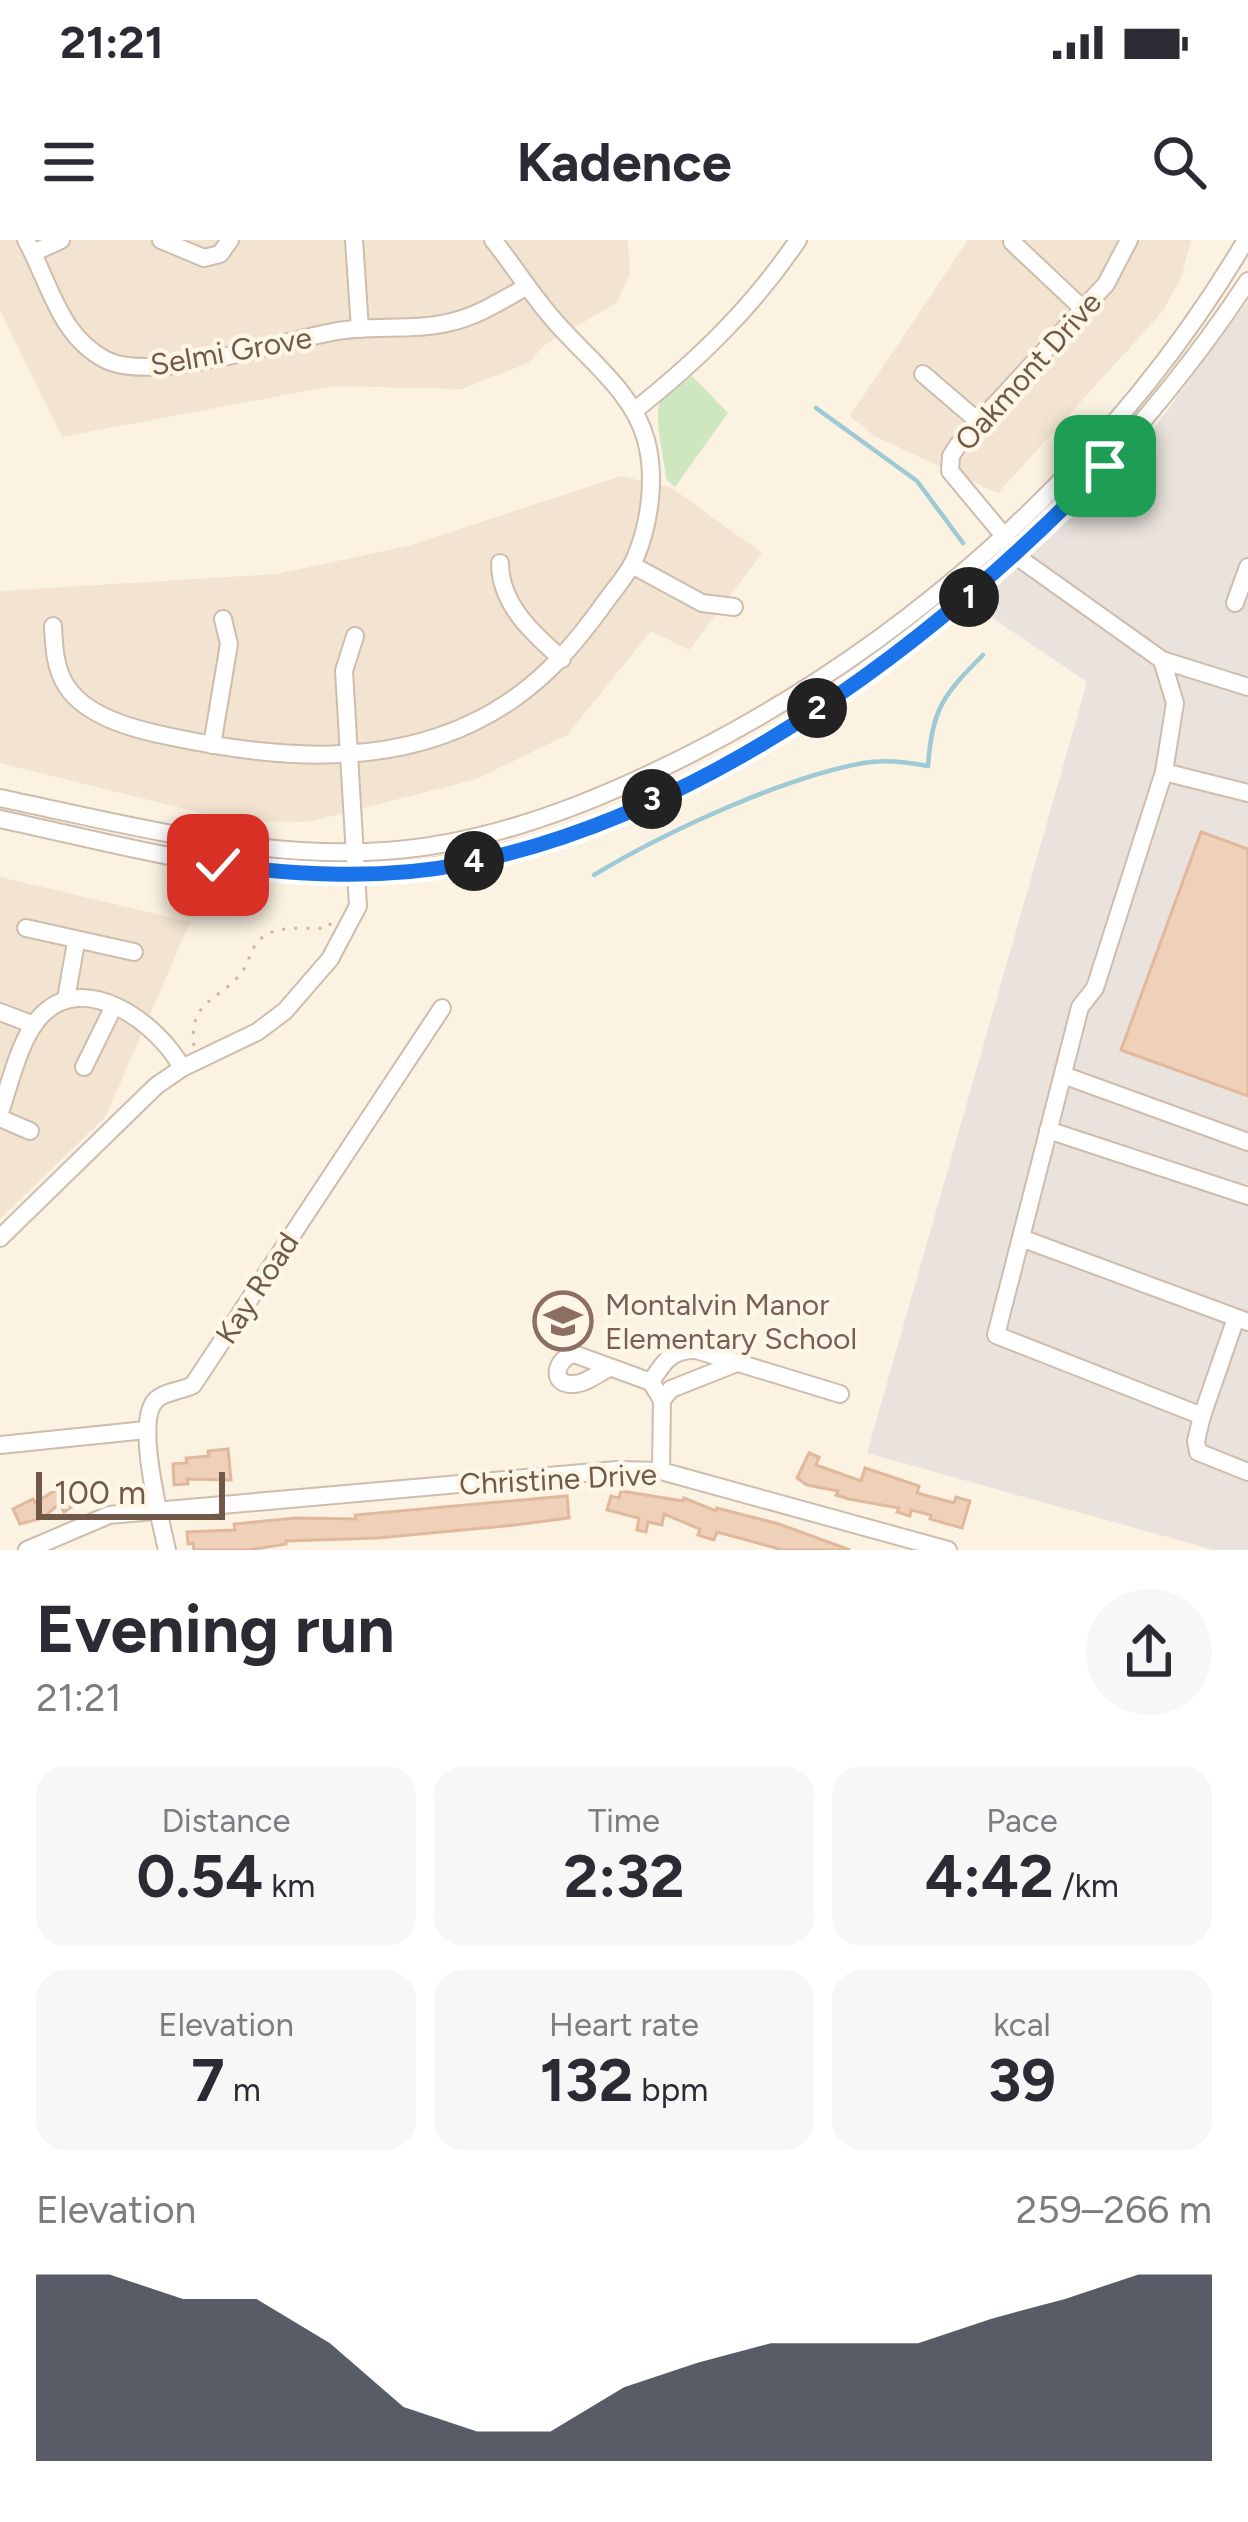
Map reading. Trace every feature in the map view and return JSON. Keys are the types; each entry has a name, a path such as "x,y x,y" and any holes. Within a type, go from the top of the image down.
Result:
{"street":[{"path":"30,246 61,240"},
{"path":"161,240 204,258 220,254 230,240"},
{"path":"354,240 360,329"},
{"path":"52,626 58,667 68,688 83,703 148,732 212,746 274,754 348,753 415,743 473,723 525,694 562,659 632,566 643,532 652,471 646,437 634,411 526,287 493,240"},
{"path":"634,411 699,359 735,322 797,240"},
{"name":"Oakmont Drive","path":"1016,556 950,471 951,456 1116,271 1130,240"},
{"path":"0,798 199,841 355,851 402,849 498,831 595,800 677,761 791,697 896,626 1004,536 1127,406 1196,317 1246,240"},
{"path":"1012,242 1082,308"},
{"name":"Selmi Grove","path":"30,246 75,338 102,358 130,368 269,349 333,332 446,324 470,317 526,287"},
{"path":"0,819 218,865 299,874 461,865 603,821 688,782 804,717 903,651 1016,556 1145,421 1248,281"},
{"path":"923,374 979,422"},
{"path":"1016,556 1162,660 1248,687"},
{"path":"500,563 500,578 516,611 562,659"},
{"path":"632,566 702,603 734,607"},
{"path":"1235,603 1248,567"},
{"path":"212,746 229,644 223,619"},
{"path":"0,1238 139,1101 189,1065 257,1032 312,983 330,959 358,906 344,670 355,636"},
{"path":"1162,660 1175,703 1164,772 1095,988 1080,1007 997,1337 1202,1416"},
{"path":"1164,772 1248,793"},
{"path":"26,928 134,952"},
{"path":"66,999 76,942"},
{"path":"30,1130 1,1107 34,1025 66,999 114,1006 144,1020 189,1065"},
{"path":"83,1067 114,1006"},
{"name":"Kay Road","path":"146,1430 156,1400 186,1389 199,1376 442,1008"},
{"path":"0,1012 34,1025"},
{"path":"1063,1075 1248,1142"},
{"path":"1048,1130 1248,1196"},
{"path":"1021,1238 1242,1320 1196,1441 1198,1452 1248,1472"},
{"path":"650,1382 664,1362 682,1349 696,1349 840,1394"},
{"path":"662,1400 671,1389 738,1363"},
{"path":"609,1368 650,1382 662,1400 661,1471"},
{"path":"0,1445 146,1430 166,1550"},
{"name":"Christine Drive","path":"27,1550 109,1515 617,1470 661,1471 948,1550"}],"path":[{"path":"189,1065 192,1031 206,1000 240,976 255,941 273,930 327,928 339,914"}],"shaded area":[{"path":"0,240 628,240 630,274 616,303 545,345 528,363 462,389 332,386 62,437 0,310"},
{"path":"968,240 1191,240 1182,275 1163,311 998,493 874,436 850,416"},
{"path":"1248,301 1248,1550 1214,1550 867,1453 1087,682 975,606 1126,466"},
{"path":"621,476 672,488 762,553 689,650 651,631 567,735 477,779 308,822 234,821 0,763 0,591 277,574 408,546"},
{"path":"0,877 190,922 106,1116 0,1219"}],"green space":[{"path":"692,376 728,413 675,487 666,479 659,408 664,398"}],"building":[{"path":"1201,832 1248,849 1248,1096 1121,1050"},
{"path":"228,1449 231,1480 187,1479 188,1484 174,1485 173,1464"},
{"path":"809,1453 819,1457 816,1465 861,1481 865,1468 919,1486 917,1493 954,1503 956,1497 970,1501 962,1528 930,1519 931,1515 911,1510 910,1516 897,1512 899,1508 807,1485 797,1478"},
{"path":"63,1485 75,1504 64,1512 59,1504 43,1518 20,1524 13,1509 33,1499 35,1503"},
{"path":"621,1491 684,1498 850,1550 783,1550 717,1532 714,1540 664,1514 662,1525 648,1522 646,1532 637,1530 639,1518 607,1510 611,1496 619,1498"},
{"path":"567,1496 569,1518 515,1525 286,1541 249,1550 194,1550 193,1543 188,1544 187,1532 235,1530 234,1524 356,1519 355,1515"}],"waterway":[{"path":"816,408 917,481 963,543"},
{"path":"594,875 689,825 797,781 871,762 928,766 942,704 983,655"}],"place":[{"name":"Montalvin Manor Elementary School","path":"563,1321"}],"route":[{"path":"218,865 299,874 356,874 461,865 603,821 764,741 903,651 1016,556 1105,466"}]}
